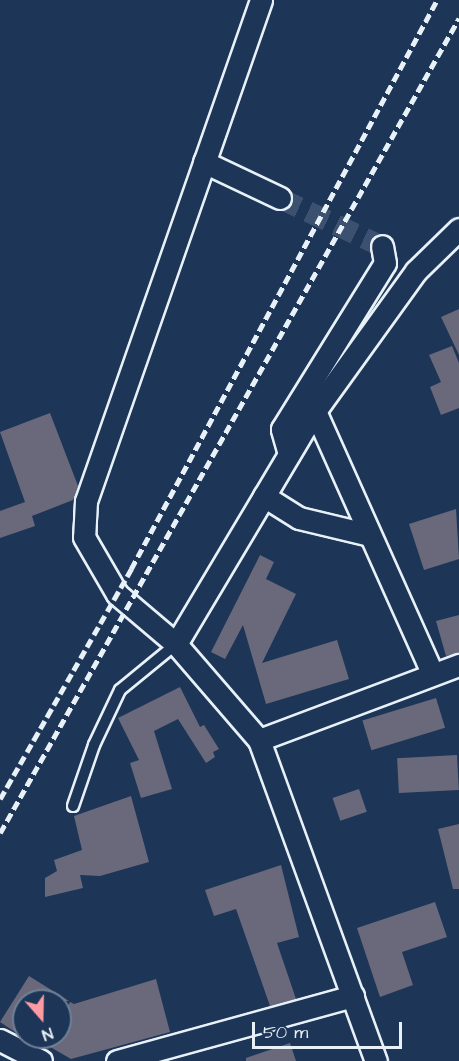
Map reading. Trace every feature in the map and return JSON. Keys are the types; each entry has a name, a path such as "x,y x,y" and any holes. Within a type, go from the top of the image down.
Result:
{"street":[{"path":"261,0 86,501 84,537 117,594 176,644 259,740 376,1061"},
{"path":"204,162 280,198"},
{"path":"176,644 315,411 416,271 459,229"},
{"path":"289,454 282,429 385,263 382,246"},
{"path":"315,411 432,673"},
{"path":"264,496 299,518 370,535"},
{"path":"259,740 432,673 459,665"},
{"path":"117,1061 353,996"},
{"path":"0,1040 41,1061"}],"lane":[{"path":"73,806 94,745 120,690 176,644"}],"building":[{"path":"459,309 459,355 441,317"},
{"path":"452,346 459,363 459,408 441,415 430,387 441,382 429,355"},
{"path":"50,413 78,486 73,500 32,516 35,526 0,538 0,511 25,502 0,432"},
{"path":"456,509 459,559 424,570 409,524"},
{"path":"260,555 274,562 266,579 296,594 262,663 337,640 349,679 266,704 243,625 225,659 211,652"},
{"path":"459,615 459,653 446,656 436,621"},
{"path":"180,687 200,727 204,725 219,749 213,752 215,757 206,763 178,719 154,731 172,789 141,798 130,763 139,760 118,718"},
{"path":"436,698 445,728 371,750 362,721"},
{"path":"457,755 459,790 399,793 397,758"},
{"path":"359,789 367,812 340,821 333,798"},
{"path":"131,796 149,862 100,876 80,875 83,888 45,897 45,878 57,871 54,860 82,850 74,816"},
{"path":"459,824 459,889 453,889 438,829"},
{"path":"281,865 299,937 277,943 296,999 270,1006 236,909 214,916 205,890"},
{"path":"435,902 447,937 402,952 413,985 380,997 357,928"},
{"path":"29,976 50,989 21,989"},
{"path":"156,979 170,1032 71,1059 54,1049 72,1049 72,1003"},
{"path":"12,1003 12,1030 0,1022"},
{"path":"290,1043 296,1061 246,1061 246,1058"}],"tunnel":[{"path":"280,198 382,246"}],"railway":[{"path":"0,799 131,569 437,0"},
{"path":"0,833 459,18"}]}
